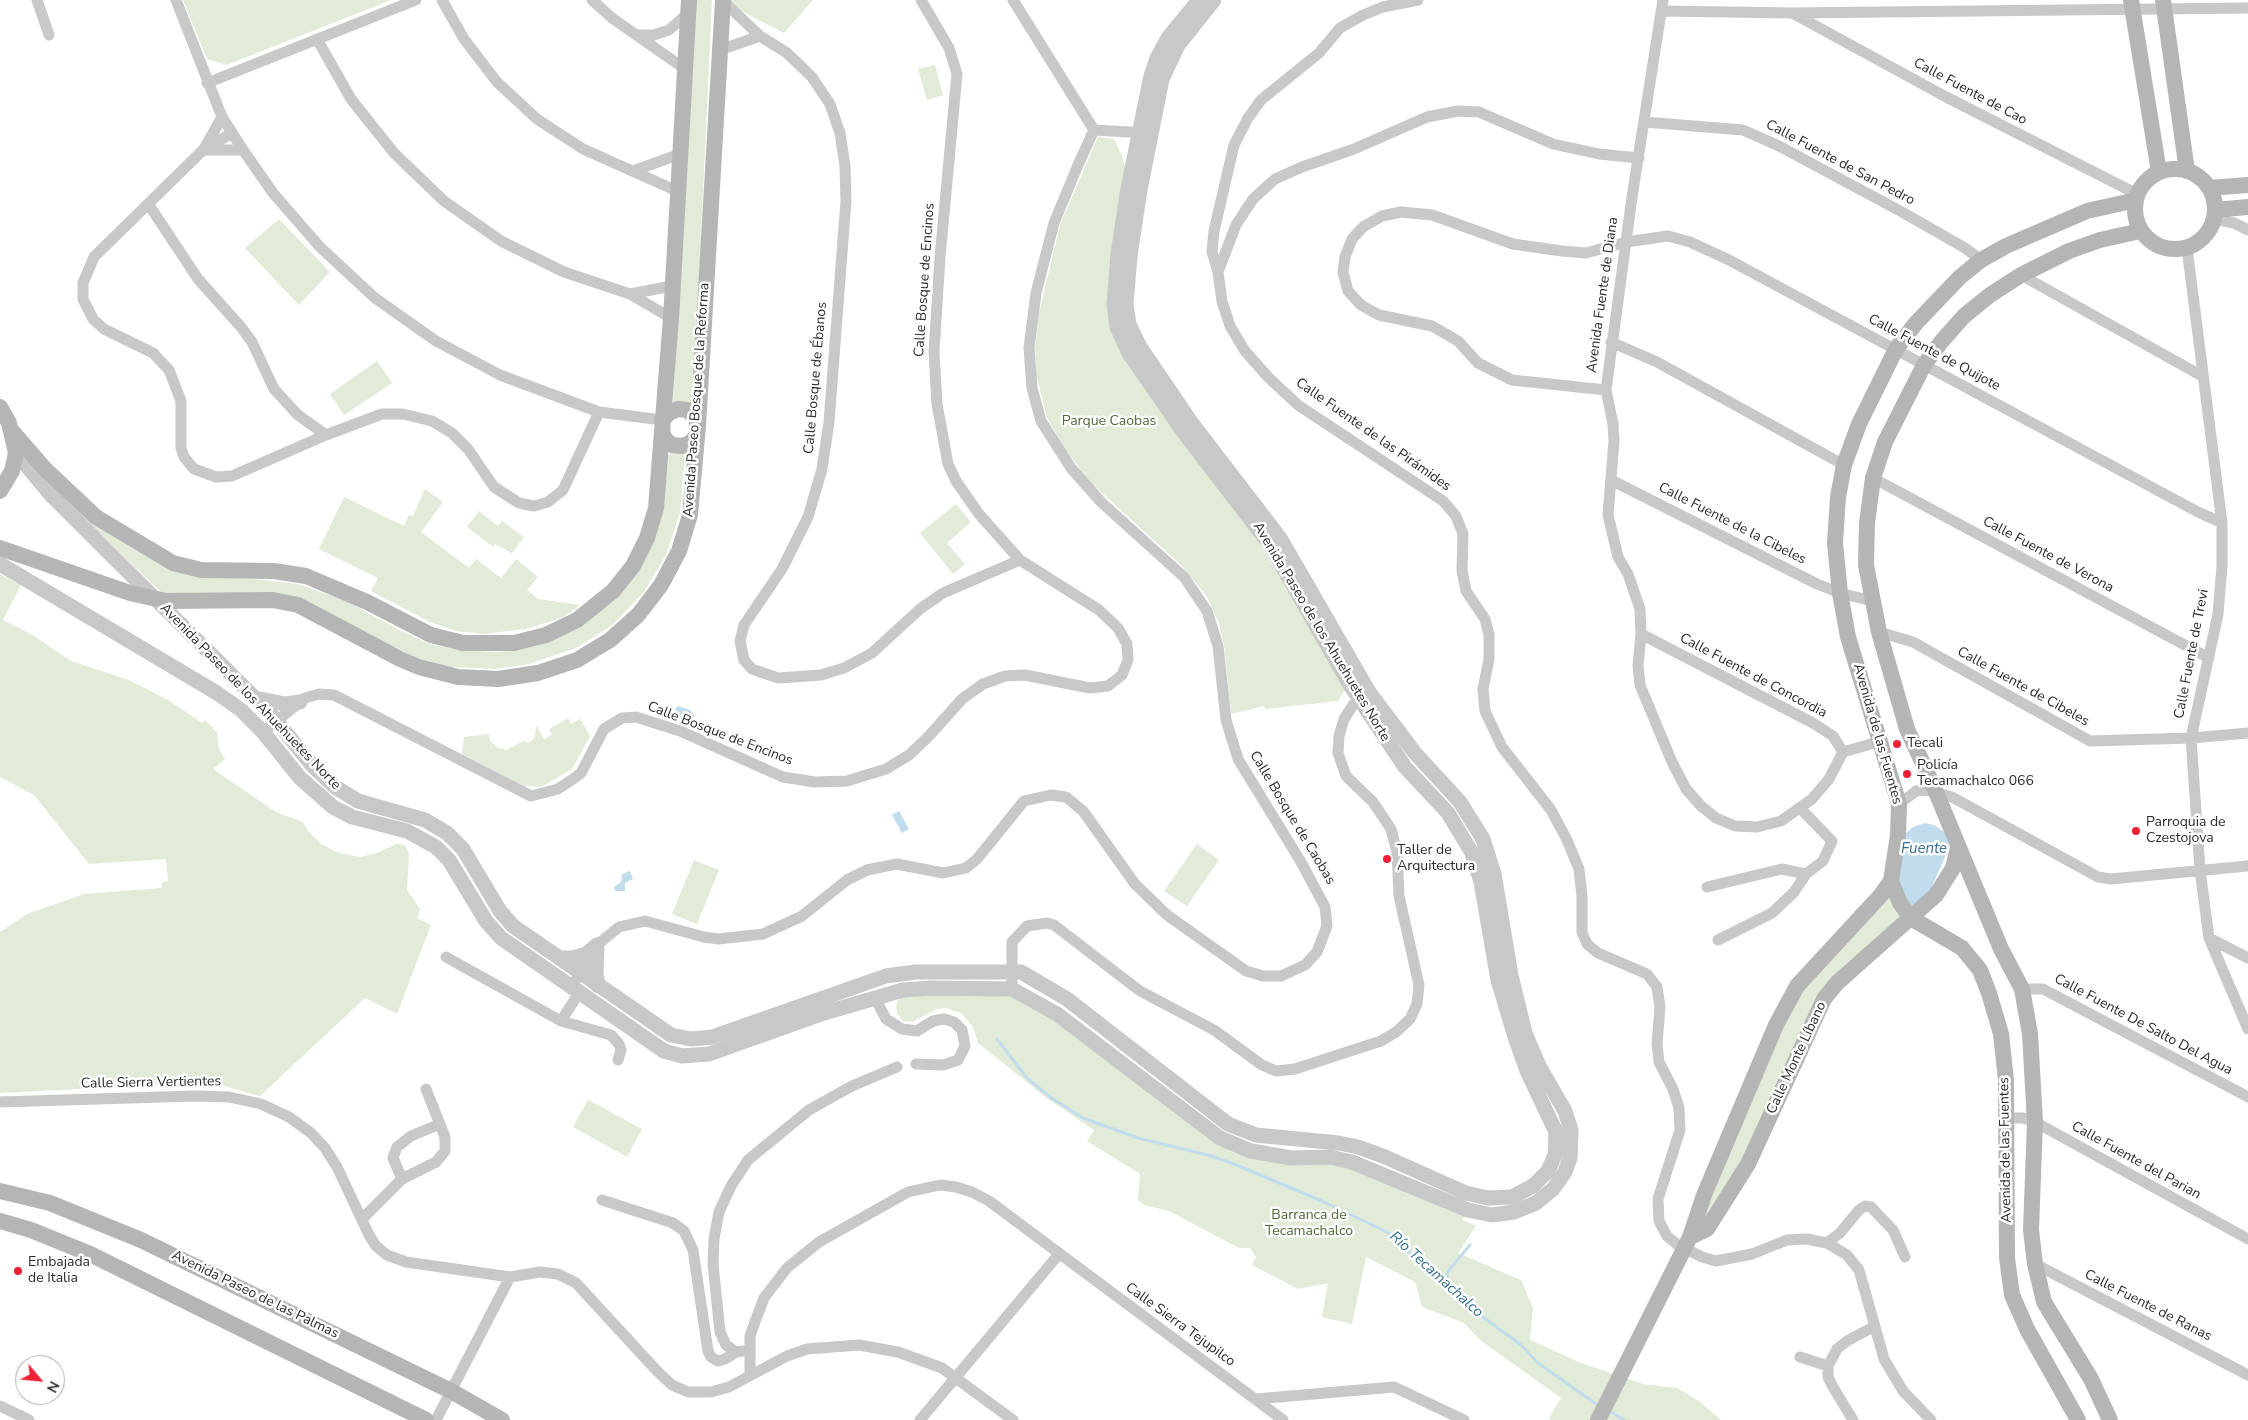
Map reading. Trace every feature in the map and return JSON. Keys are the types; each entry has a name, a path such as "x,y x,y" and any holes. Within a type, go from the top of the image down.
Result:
{"main road":[{"name":"Avenida Paseo Bosque de la Reforma","path":"0,548 130,593 166,602 266,600 287,602 308,610 400,659 419,667 458,677 498,679 532,675 558,668 582,657 610,640 638,615 662,585 679,551 690,515 697,430 723,1"},
{"path":"2132,5 2159,172"},
{"path":"2164,5 2187,171"},
{"path":"0,407 12,431 44,468 96,517 172,564 201,570 274,571 306,576 358,598 431,635 464,643 497,645 530,640 562,628 590,612 624,579 640,553 652,524 659,493 662,426 671,318 688,7"},
{"path":"2172,169 2187,171 2199,177 2209,188 2214,214 2204,237 2186,248 2166,249 2147,239 2140,231 2134,210 2136,197 2146,181 2159,172 2172,169"},
{"path":"2209,188 2248,185"},
{"name":"Avenida de las Fuentes","path":"2078,1420 2027,1329 2012,1295 2007,1243 2008,1118 2001,1034 1989,993 1980,970 1962,948 1911,918 1900,903 1891,881 1898,835 1899,804 1878,742 1848,636 1840,593 1835,543 1838,497 1844,465 1859,424 1896,349 1938,298 1981,260 2006,246 2062,220 2136,197"},
{"path":"2214,214 2248,207"},
{"name":"Avenida de las Fuentes","path":"2110,1420 2091,1379 2044,1302 2035,1264 2031,1230 2035,1122 2030,1034 2022,989 1997,940 1936,792 1907,729 1879,632 1866,565 1873,478 1885,442 1924,364 1940,342 1964,316 1990,294 2021,275 2069,251 2100,240 2140,231"},
{"path":"678,409 687,410 694,417 697,430 690,443 682,446 672,445 665,439 662,426 668,412 678,409"},
{"path":"0,491 12,470 16,453 12,431"},
{"name":"Calle Monte Líbano","path":"1688,1242 1707,1229 1748,1164 1824,999 1837,983 1911,918 1945,884 1953,868 1958,846"},
{"path":"1598,1420 1688,1242 1708,1186 1776,1025 1797,986 1881,895 1891,881"},
{"name":"Avenida Paseo de las Palmas","path":"0,1191 50,1203 141,1240 451,1391 502,1420"},
{"path":"0,1221 31,1230 90,1254 426,1420"}],"street":[{"path":"37,0 48,35"},
{"path":"176,0 207,83 222,117 243,150 273,192 320,247 375,298 436,341 500,375 599,412 662,426"},
{"path":"207,83 416,0"},
{"path":"442,0 464,39 497,82 538,119 583,149 677,191"},
{"path":"592,0 612,18 685,69"},
{"name":"Calle Bosque de Encinos","path":"263,732 300,702 319,694 334,695 531,796 558,789 574,779 580,773 604,729 615,720 629,717 663,724 783,777 815,782 847,780 886,769 908,755 929,736 962,699 983,684 1005,676 1024,675 1090,688 1108,686 1122,675 1128,660 1127,644 1118,628 1099,610 1020,560 979,514 956,481 948,464 937,404 934,352 940,257 957,74 949,48 921,0"},
{"path":"1013,0 1094,130 1146,133"},
{"name":"Avenida Paseo de los Ahuehuetes Norte","path":"0,564 217,693 241,710 263,732 288,765 333,807 352,817 407,831 436,847 449,860 486,921 497,934 656,1047 682,1056 709,1054 886,976 916,972 1021,972 1067,999 1228,1124 1256,1135 1292,1140 1339,1143 1358,1147 1384,1156 1466,1193 1488,1198 1512,1197 1533,1186 1548,1171 1555,1155 1556,1132 1527,1072 1515,1037 1498,980 1481,882 1472,852 1448,813 1404,767 1280,538 1212,458 1191,422 1140,347 1132,332 1127,314 1126,294 1146,133 1151,76 1157,58 1175,29 1199,0"},
{"name":"Avenida Paseo de los Ahuehuetes Norte","path":"1146,133 1168,63 1184,36 1214,0"},
{"path":"1218,272 1212,252 1214,231 1234,145 1248,118 1262,100 1319,53 1340,28 1363,14 1383,7 1418,0"},
{"name":"Calle Bosque de Ébanos","path":"723,1 760,36 787,53 812,78 830,104 840,133 845,166 846,201 829,422 822,469 808,517 782,569 744,626 740,641 744,660 748,666 760,674 778,678 800,678 833,672 872,653 920,609 943,593 1020,560"},
{"path":"1663,5 1792,13 2132,5 2248,8"},
{"name":"Avenida Fuente de Diana","path":"1663,5 1611,342 1606,390 1614,424 1608,515 1618,557 1635,593 1640,609 1641,634 1638,666 1640,685 1672,762 1686,788 1701,806 1716,818 1734,826 1757,827 1781,821 1800,808 1829,778 1843,752"},
{"path":"637,35 654,35 669,30 688,7"},
{"name":"Calle Fuente de Cao","path":"1792,13 2136,197"},
{"path":"720,50 760,36"},
{"path":"317,39 351,99 388,146 444,201 501,241 555,268 630,294 671,318"},
{"name":"Calle Fuente de las Pirámides","path":"1639,158 1599,154 1553,144 1480,112 1458,111 1427,117 1354,149 1302,167 1275,179 1253,199 1236,225 1218,272 1222,301 1230,326 1245,351 1268,377 1298,404 1443,500 1456,516 1463,534 1462,571 1466,591 1485,619 1489,635 1488,659 1483,689 1485,711 1502,747 1551,810 1567,840 1579,870 1582,896 1582,932 1587,944 1598,953 1647,974 1657,987 1660,1007 1657,1044 1659,1062 1673,1089 1679,1108 1680,1130 1658,1199 1660,1221 1667,1236 1702,1258 1716,1261 1752,1254 1787,1240 1807,1239 1827,1243 1847,1255 1859,1270 1884,1359 1903,1391 1931,1420"},
{"path":"203,150 222,117"},
{"name":"Calle Fuente de San Pedro","path":"1644,122 1743,130 1779,146 1893,208 1965,248 1981,260"},
{"name":"Calle Bosque de Caobas","path":"561,1021 575,991 580,973 598,945 611,931 636,922 645,921 704,937 749,938 790,924 847,880 867,870 897,864 943,873 960,871 977,859 1024,801 1051,795 1066,798 1083,811 1135,884 1167,915 1246,971 1263,976 1280,976 1305,965 1317,952 1327,926 1325,907 1310,876 1244,772 1235,752 1226,720 1218,646 1207,611 1184,577 1086,486 1050,437 1036,405 1030,375 1029,348 1036,293 1047,248 1060,207 1094,130"},
{"path":"232,132 203,150 94,257 83,283 83,299 88,314 98,324 153,353 169,370 182,401 180,439 184,457 201,473 224,477 240,473 326,435 382,414 403,414 423,418 442,426 460,440 494,487 519,503 534,506 548,502 563,490 599,412"},
{"path":"203,150 243,150"},
{"path":"633,171 680,154"},
{"path":"149,205 198,279 246,335 274,389 298,416 326,435"},
{"name":"Calle Fuente de Quijote","path":"1606,390 1512,380 1478,363 1458,341 1432,326 1379,315 1360,305 1348,291 1343,272 1344,257 1352,239 1363,227 1382,216 1401,212 1432,215 1514,244 1562,251 1586,253 1626,242 1668,236 1690,242 1896,349 2196,511 2222,522"},
{"path":"2214,214 2248,230"},
{"name":"Calle Fuente de Trevi","path":"2186,248 2222,522 2222,566 2219,605 2191,738 2200,870 2209,938 2248,1029"},
{"path":"2021,275 2202,376"},
{"path":"630,294 672,286"},
{"path":"1611,342 1657,362 1844,465"},
{"name":"Avenida Paseo de los Ahuehuetes Norte","path":"16,453 51,495 255,698 312,765 342,792 358,801 424,820 447,833 463,849 506,918 664,1032 684,1039 712,1037 824,1013 889,993 918,988 1012,990 1057,1014 1220,1138 1250,1151 1291,1158 1330,1158 1352,1162 1468,1210 1492,1215 1514,1212 1542,1198 1553,1189 1565,1172 1570,1158 1570,1140 1565,1111 1539,1066 1526,1033 1511,975 1494,874 1483,839 1460,802 1364,695"},
{"name":"Calle Fuente de Verona","path":"1873,478 2209,658"},
{"name":"Calle Fuente de la Cibeles","path":"1610,480 1840,593 1872,602"},
{"name":"Calle Fuente de Cibeles","path":"1879,632 1913,642 2090,741 2191,738 2248,733"},
{"name":"Calle Fuente de Concordia","path":"1641,634 1813,723 1832,736 1843,752"},
{"path":"1012,990 1012,942 1016,936 1033,924 1054,925 1140,991 1214,1030 1262,1064 1276,1071 1295,1069 1380,1041 1396,1032 1410,1019 1417,1004 1419,985 1415,958 1399,896 1397,852 1391,829 1373,802 1350,781 1340,761 1338,744 1341,727 1348,712 1364,695"},
{"path":"255,698 285,704 300,702"},
{"path":"1843,752 1878,742"},
{"path":"1899,804 1916,791 1936,792 1962,802 2098,877 2111,879 2248,866"},
{"path":"1718,940 1772,913 1794,892 1806,874 1823,861 1832,841 1800,808"},
{"path":"1706,887 1782,869 1806,874"},
{"path":"2209,938 2248,958"},
{"path":"559,958 580,956 598,945"},
{"path":"598,945 596,959 598,986"},
{"path":"446,957 561,1021 611,1035 619,1044 618,1060"},
{"name":"Calle Fuente De Salto Del Agua","path":"2022,989 2043,989 2248,1097"},
{"path":"875,998 886,1019 902,1029 917,1031 933,1021 944,1019 954,1022 962,1030 965,1046 958,1060 943,1066 916,1064"},
{"path":"736,1352 726,1345 720,1332 713,1264 714,1239 719,1212 731,1186 748,1160 809,1110 852,1086 897,1068"},
{"path":"363,1218 402,1179 436,1162 445,1151 444,1137 426,1089"},
{"name":"Calle Sierra Vertientes","path":"0,1102 195,1096 229,1097 261,1104 289,1117 311,1133 325,1148 338,1167 376,1246 388,1255 406,1262 510,1277 540,1272 558,1274 576,1283 672,1385 688,1392 711,1392 729,1387 787,1356 807,1349 859,1345 879,1347 914,1357 955,1376 1013,1420"},
{"path":"1550,1117 1565,1111"},
{"name":"Calle Fuente del Parian","path":"2008,1118 2023,1118 2035,1122 2248,1239"},
{"path":"402,1179 393,1158 397,1148 410,1136 440,1124"},
{"path":"1291,1158 1292,1140"},
{"name":"Calle Sierra Tejupilco","path":"750,1375 750,1336 764,1298 776,1281 803,1252 908,1192 924,1187 956,1186 972,1192 1011,1217 1283,1420"},
{"path":"602,1200 673,1223 684,1232 693,1250 708,1351 711,1357 718,1360 726,1359 736,1352 750,1350"},
{"path":"1827,1243 1840,1233 1859,1210 1865,1206 1871,1207 1893,1230 1905,1256"},
{"path":"920,1420 1059,1254"},
{"name":"Calle Fuente de Ranas","path":"2035,1264 2248,1374"},
{"path":"436,1420 510,1277"},
{"path":"1853,1420 1833,1388 1828,1377 1828,1366 1836,1349 1875,1326"},
{"path":"1800,1357 1828,1366"},
{"path":"1256,1399 1394,1386 1416,1395 1464,1420"},
{"path":"0,1406 29,1420"}],"green space":[{"path":"183,0 391,0 227,65 207,59"},
{"path":"692,0 712,0 693,409 673,406"},
{"path":"729,0 813,0 784,33 736,8"},
{"path":"935,65 943,95 927,100 918,69"},
{"name":"Parque Caobas","path":"1098,137 1114,139 1125,167 1109,293 1346,688 1338,701 1265,709 1264,706 1231,714 1224,645 1219,623 1206,595 1180,564 1090,482 1065,449 1047,418 1036,374 1035,348 1039,313 1060,225"},
{"path":"279,219 330,272 299,305 245,248"},
{"path":"377,361 392,383 344,415 330,394"},
{"path":"671,452 682,452 685,458 680,512 666,555 643,593 611,626 576,648 529,664 495,669 450,667 415,657 312,606 163,594 55,490 99,528 170,570 197,577 252,579 298,584 346,601 401,631 433,645 459,650 497,652 519,650 546,643 579,627 616,599 624,589 662,512 668,457"},
{"path":"425,489 443,502 421,532 469,568 476,559 501,578 516,559 538,577 527,590 538,599 580,605 564,617 526,629 483,634 457,631 430,622 371,591 378,578 319,549 344,497 404,526 409,515 413,516"},
{"path":"956,504 971,522 947,543 965,564 953,574 920,533"},
{"path":"479,511 498,526 502,521 524,537 512,553 495,544 493,547 467,527"},
{"path":"0,574 21,585 3,620 31,634 71,661 129,680 168,700 202,723 205,720 217,733 219,749 225,759 213,769 276,812 303,822 308,831 321,844 339,853 360,857 377,853 396,844 405,845 409,853 407,890 420,909 417,918 431,925 397,1014 365,998 260,1096 218,1084 176,1084 0,1093 0,932 27,914 84,894 162,888 162,882 168,881 166,859 89,864 34,795 0,777"},
{"path":"568,718 571,724 580,719 590,736 572,769 541,787 524,786 462,754 464,737 489,734 490,741 498,748 506,750 524,741 529,743 535,737 536,725 544,739 552,735 549,729"},
{"path":"1197,844 1219,860 1187,906 1164,891"},
{"path":"694,860 719,870 697,924 672,914"},
{"path":"1889,883 1906,916 1836,982 1747,1162 1703,1222 1702,1208 1801,987"},
{"name":"Barranca de Tecamachalco","path":"988,990 1029,1001 1218,1141 1351,1166 1467,1214 1462,1220 1476,1226 1458,1253 1521,1280 1533,1308 1530,1340 1581,1363 1643,1384 1677,1388 1699,1401 1721,1420 1551,1420 1549,1418 1561,1398 1480,1340 1464,1323 1422,1307 1415,1282 1366,1257 1352,1324 1322,1317 1328,1283 1298,1289 1252,1265 1256,1257 1250,1248 1239,1248 1169,1211 1144,1205 1138,1200 1140,1174 1087,1141 1094,1130 1048,1099 978,1043 973,1027 961,1013 946,1008 937,1009 912,1022 903,1021 897,1013 896,1005 900,997"},
{"path":"588,1100 642,1129 627,1157 573,1127"}],"water":[{"path":"678,706 690,710 694,715 693,719 687,720 678,716 675,709"},
{"path":"899,811 909,829 902,833 892,815"},
{"name":"Fuente","path":"1925,823 1934,825 1947,834 1949,848 1930,891 1908,913 1895,870 1904,835 1913,827"},
{"path":"630,871 633,879 625,883 625,891 615,891 614,887 621,882 622,874"}],"waterway":[{"name":"Río Tecamachalco","path":"997,1039 1027,1078 1050,1097 1083,1118 1138,1138 1208,1155 1234,1164 1322,1201 1387,1232 1468,1306 1521,1345 1538,1363 1599,1406"},
{"path":"1445,1286 1448,1271 1470,1245"},
{"name":"Río Tecamachalco","path":"1609,1411 1625,1420"}],"place":[{"name":"Tecali","path":"1897,744"},
{"name":"Policía Tecamachalco 066","path":"1907,774"},
{"name":"Parroquia de Czestojova","path":"2136,831"},
{"name":"Taller de Arquitectura","path":"1387,859"},
{"name":"Embajada de Italia","path":"18,1271"}]}
